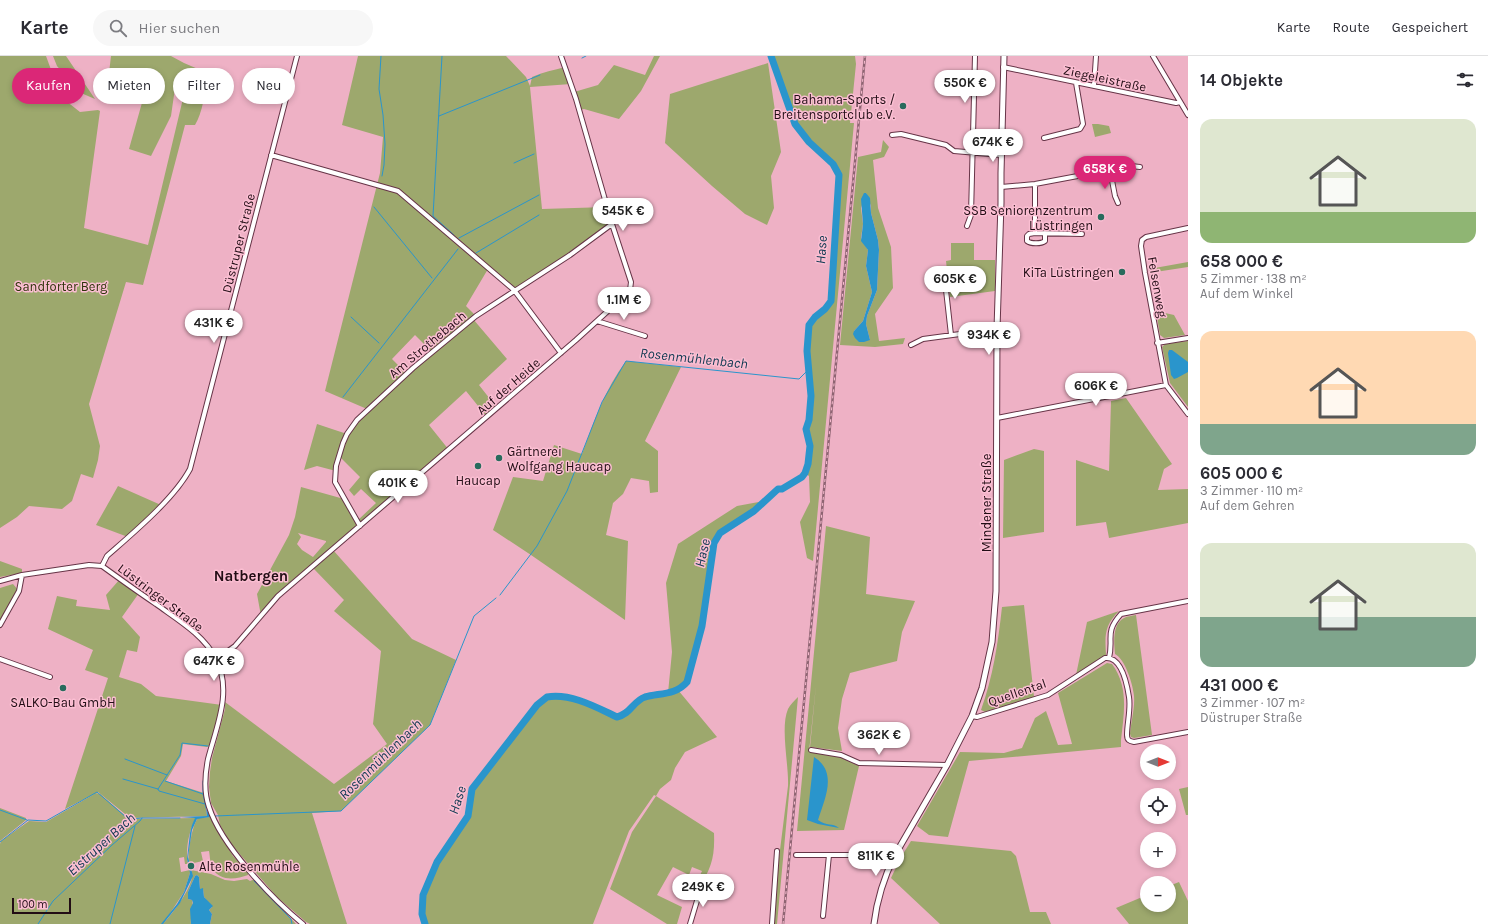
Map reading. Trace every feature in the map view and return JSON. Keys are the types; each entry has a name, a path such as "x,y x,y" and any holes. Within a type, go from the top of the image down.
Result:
{"main road":[{"name":"Mindener Straße","path":"874,924 880,891 886,874 895,855 947,765 972,716 988,667 995,617 997,518 997,329 1004,56"}],"street":[{"name":"Düstruper Straße","path":"102,566 107,556 161,505 184,479 190,469 297,56"},
{"name":"Auf der Heide","path":"216,659 226,654 234,646 278,596 313,568 627,296 630,290 631,282 612,224 576,98 562,56"},
{"path":"967,226 971,215 975,56"},
{"path":"1094,86 1096,56"},
{"path":"1153,56 1188,116"},
{"name":"Ziegeleistraße","path":"1003,67 1176,103 1180,102"},
{"path":"1044,138 1051,135 1080,129 1083,124 1076,83"},
{"path":"892,135 901,134 946,146 954,150 1001,155"},
{"path":"271,156 398,191 514,290 561,353"},
{"path":"1001,187 1035,184 1131,166 1140,167"},
{"path":"1110,170 1115,196 1118,203"},
{"path":"1035,184 1035,233"},
{"name":"Am Strothebach","path":"360,526 336,482 336,466 347,434 362,414 413,368 476,316 570,255 612,224"},
{"name":"Felsenweg","path":"1166,385 1157,343 1141,246 1142,240 1146,236 1188,228"},
{"path":"1045,233 1045,241 1043,243 1029,242 1026,240 1029,234 1035,233 1045,233 1082,234"},
{"path":"940,271 945,281 951,335"},
{"path":"597,321 645,336"},
{"path":"911,345 924,339 997,329"},
{"path":"1157,343 1188,338"},
{"path":"997,418 1166,385 1188,414"},
{"name":"Lüstringer Straße","path":"0,581 22,575 89,565 102,566 188,627 204,642 216,659 224,691 220,717 208,760 206,791 209,808 216,825 251,873 301,923"},
{"path":"0,625 19,591 22,575"},
{"path":"1188,601 1121,614 1114,622 1109,635 1109,658 1115,660 1122,671 1129,698 1127,739 1134,742 1188,732"},
{"path":"0,658 50,677"},
{"name":"Quellental","path":"972,716 977,717 1048,695 1105,658 1109,658"},
{"path":"811,750 841,755 859,763 947,765"},
{"path":"772,924 777,851"},
{"path":"796,855 895,855"},
{"path":"823,916 829,855"},
{"path":"690,924 699,894 704,884"}],"green space":[{"name":"Sandforter Berg","path":"0,56 46,56 50,68 12,68 12,104 70,104 80,112 100,111 84,228 148,245 182,104 202,104 195,125 185,125 143,285 126,282 89,404 100,446 93,478 81,474 72,501 62,509 29,506 17,517 0,528"},
{"path":"53,56 66,56 74,68 59,68"},
{"name":"Sandforter Berg","path":"111,56 171,56 196,68 173,68 173,102 171,116 151,156 129,149 142,104 165,104 165,68 110,68"},
{"path":"358,56 506,56 526,77 530,86 532,77 544,72 565,67 571,84 530,87 542,209 607,207 612,224 570,255 514,290 488,269 466,306 476,316 473,319 507,359 479,385 497,408 487,417 466,391 429,425 449,450 333,550 412,639 456,660 430,725 341,811 312,813 347,924 310,924 277,897 231,844 220,825 218,815 211,803 209,787 212,758 225,709 225,702 334,784 387,744 373,724 381,651 334,611 344,600 313,568 278,596 261,616 257,594 289,535 295,517 301,487 344,499 357,521 376,503 361,489 354,496 349,490 360,477 339,456 336,471 317,466 304,470 317,424 347,434 367,409 325,391 380,173 383,137 342,125","holes":["415,335 432,352 407,374 392,359","298,533 326,541 326,542 313,557 302,550 297,544 301,537"]},
{"path":"654,56 660,56 641,91 619,119 584,109 579,110 574,92 598,85 614,65 645,75"},
{"path":"771,56 855,56 856,64 850,123 854,123 813,561 807,558 800,522 810,502 809,476 805,473 808,464 810,446 806,429 809,420 811,396 807,351 809,325 831,301 839,175 833,164 809,142 796,126"},
{"path":"768,63 781,152 771,176 774,208 767,225 745,214 665,143 670,94"},
{"path":"85,84 93,96 93,98 85,95"},
{"path":"1092,124 1109,126 1111,133 1095,137"},
{"path":"883,140 889,147 884,157 873,160 878,208 891,247 893,288 875,314 879,341 905,338 903,344 875,347 840,345 858,157 881,152","holes":["866,193 871,206 871,213 879,250 877,290 867,316 866,324 870,340 854,331 863,321 872,292 866,266 868,250 861,238 863,224 861,208"]},
{"path":"951,243 974,243 974,260 995,260 995,291 950,297 946,261 951,260"},
{"path":"1188,262 1188,267 1149,273 1149,269"},
{"path":"1156,311 1174,315 1185,335 1164,338 1160,335"},
{"path":"1188,341 1188,407 1170,383 1162,347 1165,344"},
{"path":"626,361 681,367 645,441 658,451 658,492 650,493 649,481 631,478 623,494 613,503 606,535 628,541 625,620 493,530 513,477 543,481 554,445 582,454 606,394"},
{"path":"1126,398 1172,464 1164,469 1158,490 1188,489 1188,523 1109,538 1106,522 1076,526 1076,460 1109,471 1111,401"},
{"path":"1034,449 1044,451 1044,532 1003,538 1004,460"},
{"path":"118,486 161,505 128,537 96,525"},
{"path":"764,501 752,512 724,530 714,543 702,626 687,682 678,690 717,737 685,752 675,768 671,780 660,789 656,796 654,795 629,831 593,924 425,924 422,914 423,895 436,865 468,816 472,789 537,705 547,697 565,697 583,702 617,717 626,713 640,699 648,696 668,693 672,652 666,583 678,544 737,506"},
{"path":"826,526 870,537 866,594 915,601 902,632 897,661 850,673 842,699 838,728 842,751 810,747 816,685 809,752 840,757 859,766 844,830 797,831"},
{"path":"0,561 22,569 22,573 0,577"},
{"path":"120,579 139,593 122,617 140,637 137,652 127,650 119,677 141,684 156,696 222,705 213,743 207,747 183,744 181,756 166,781 204,793 207,816 130,818 98,792 65,809 108,678 85,670 93,650 48,629 57,596 77,600 76,606 110,610 106,595"},
{"path":"13,584 19,591 0,625 0,588"},
{"path":"1024,605 1034,697 985,712 981,710 989,685 999,634 1002,607"},
{"path":"1119,611 1110,621 1106,631 1106,655 1076,675 1087,622"},
{"path":"1136,615 1152,735 1134,738 1131,737 1130,734 1134,705 1133,691 1125,666 1115,654 1114,639 1117,625 1120,621 1124,618"},
{"path":"1107,663 1112,664 1121,682 1123,691 1124,710 1121,747 969,761 948,837 929,835 917,826 960,752 1004,753 1022,748 1035,718 1046,711 1058,745 1072,744 1058,693"},
{"path":"798,697 777,924 773,924 776,882 788,786 785,726 788,709"},
{"path":"1188,787 1188,815 1186,815 1179,789"},
{"path":"96,793 100,794 129,819 196,818 191,828 188,840 188,864 185,864 184,857 179,858 181,872 190,870 190,873 184,892 163,924 0,924 1,841 29,821 46,822"},
{"path":"656,796 714,833 713,856 707,874 699,888 695,886 702,871 692,867 689,875 673,867 657,895 682,907 677,924 667,924 610,889 632,832"},
{"path":"0,808 26,818 26,820 0,841"},
{"path":"210,817 233,856 248,872 248,875 239,878 224,878 220,876 212,867 209,851 201,852 203,861 189,864 190,840 196,822 198,818"},
{"path":"911,841 1011,851 1016,856 1030,912 1046,912 1051,924 940,924 891,878"},
{"path":"191,870 211,874 225,880 234,881 247,879 250,881 255,879 296,924 210,924 212,914 209,910 212,907 204,897 203,889 200,889 199,877 197,875 195,876 188,892 188,899 192,900 191,924 163,924 183,898 191,882"},
{"path":"1179,882 1188,901 1188,924 1129,924 1116,908 1140,898 1140,912 1176,912 1176,883"}],"water":[{"path":"864,193 866,193 870,198 871,213 879,250 877,290 867,316 866,324 870,340 859,342 853,334 863,321 872,292 866,266 868,250 861,241 863,224 861,199"},
{"path":"1169,350 1172,350 1188,362 1188,372 1174,379 1171,375 1168,353"},
{"path":"814,757 826,770 828,778 828,786 818,820 839,828 818,824 807,820"},
{"path":"206,808 210,817 197,819 192,830 188,857 193,876 180,903 163,924 161,924 177,904 184,892 190,873 187,859 190,833 195,818 179,817 207,816"},
{"path":"197,875 199,877 200,889 203,888 204,897 213,906 209,910 212,914 210,924 191,924 190,909 193,903 192,900 188,899 188,892 195,876"}],"waterway":[{"path":"381,56 379,89 385,144 382,176"},
{"path":"442,56 433,216 454,235"},
{"path":"582,58 586,56"},
{"name":"Hase","path":"425,924 422,914 423,895 437,862 468,816 472,789 537,705 547,697 565,697 583,702 617,717 626,713 638,701 645,697 668,693 683,686 687,682 702,626 714,543 720,533 754,511 778,489 782,489 802,477 805,473 808,464 810,446 806,429 809,420 811,396 807,351 809,325 831,301 839,175 833,164 809,142 795,124 771,56"},
{"path":"439,116 540,75"},
{"path":"514,163 534,154"},
{"path":"459,238 539,195"},
{"path":"374,207 432,278"},
{"path":"476,253 539,215"},
{"path":"457,239 477,256"},
{"path":"343,397 458,249"},
{"path":"351,317 379,343"},
{"name":"Rosenmühlenbach","path":"500,595 537,546 567,491 602,402 626,361 799,379 808,370"},
{"name":"Rosenmühlenbach","path":"215,816 341,811 430,725 474,616 496,598"},
{"path":"158,789 180,755 182,743 208,746"},
{"path":"125,759 167,775"},
{"path":"123,779 205,804"},
{"path":"165,781 203,794 206,808"},
{"path":"203,781 203,794"},
{"path":"0,842 28,820 46,821 97,792 127,818 142,818"},
{"path":"0,810 27,820"},
{"name":"Eistruper Bach","path":"38,924 53,901 142,818 180,818"},
{"path":"110,924 135,826"},
{"path":"254,881 291,919 292,924"}],"railway":[{"path":"783,924 865,56"}],"place":[{"name":"Bahama-Sports / Breitensportclub e.V.","path":"903,106"},
{"name":"SSB Seniorenzentrum Lüstringen","path":"1101,217"},
{"name":"KiTa Lüstringen","path":"1122,272"},
{"name":"Gärtnerei Wolfgang Haucap","path":"499,458"},
{"name":"Haucap","path":"478,466"},
{"name":"SALKO-Bau GmbH","path":"63,688"},
{"name":"Alte Rosenmühle","path":"191,866"}],"district":[{"name":"Natbergen","path":"251,576"}]}
